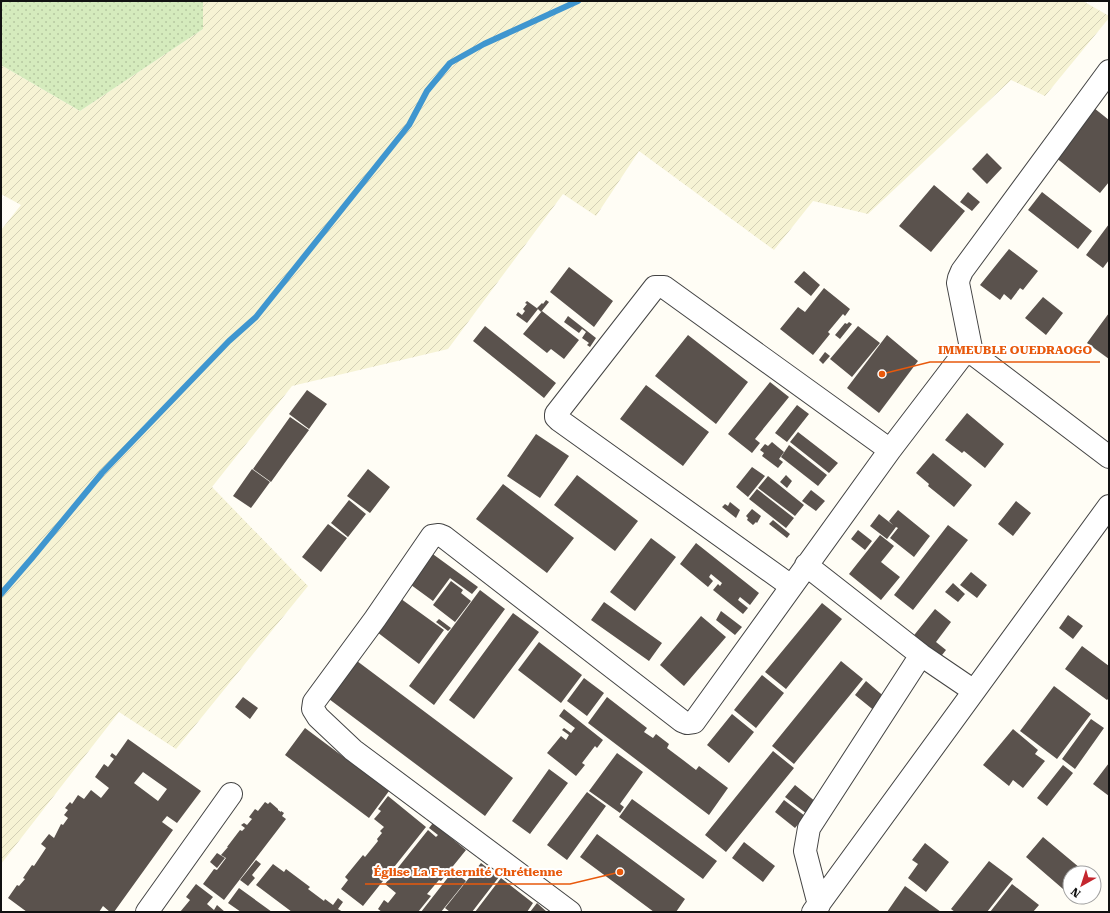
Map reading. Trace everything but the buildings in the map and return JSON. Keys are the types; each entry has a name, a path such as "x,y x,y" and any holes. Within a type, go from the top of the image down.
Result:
{"street":[{"path":"1109,71 962,271 958,283 972,353 1109,457"},
{"path":"791,586 559,420 556,417 556,414 655,287 660,286 664,287 890,450"},
{"path":"570,912 353,750 318,718 313,709 314,702 379,613 432,536 439,535 444,537 682,721 687,723 694,722 806,564 890,450 961,358 972,353"},
{"path":"816,908 1109,506"},
{"path":"806,564 921,655 974,691"},
{"path":"816,908 805,851 809,828 921,655"},
{"path":"147,912 231,794"}],"shaded area":[{"path":"203,1 1083,1 1109,16 1109,18 1045,96 1011,80 868,214 813,201 774,250 639,151 596,216 563,194 448,349 292,386 212,487 308,586 176,749 119,712 1,864 1,230 21,205 1,194 1,65 80,111 203,29"}],"green space":[{"path":"1,1 203,1 203,29 80,111 1,65"}],"waterway":[{"path":"1,594 102,473 229,341 256,317 409,125 427,91 450,63 484,44 578,1"}],"place":[{"name":"IMMEUBLE OUEDRAOGO","path":"882,374"},
{"name":"Église La Fraternité Chrétienne","path":"620,872"}]}
